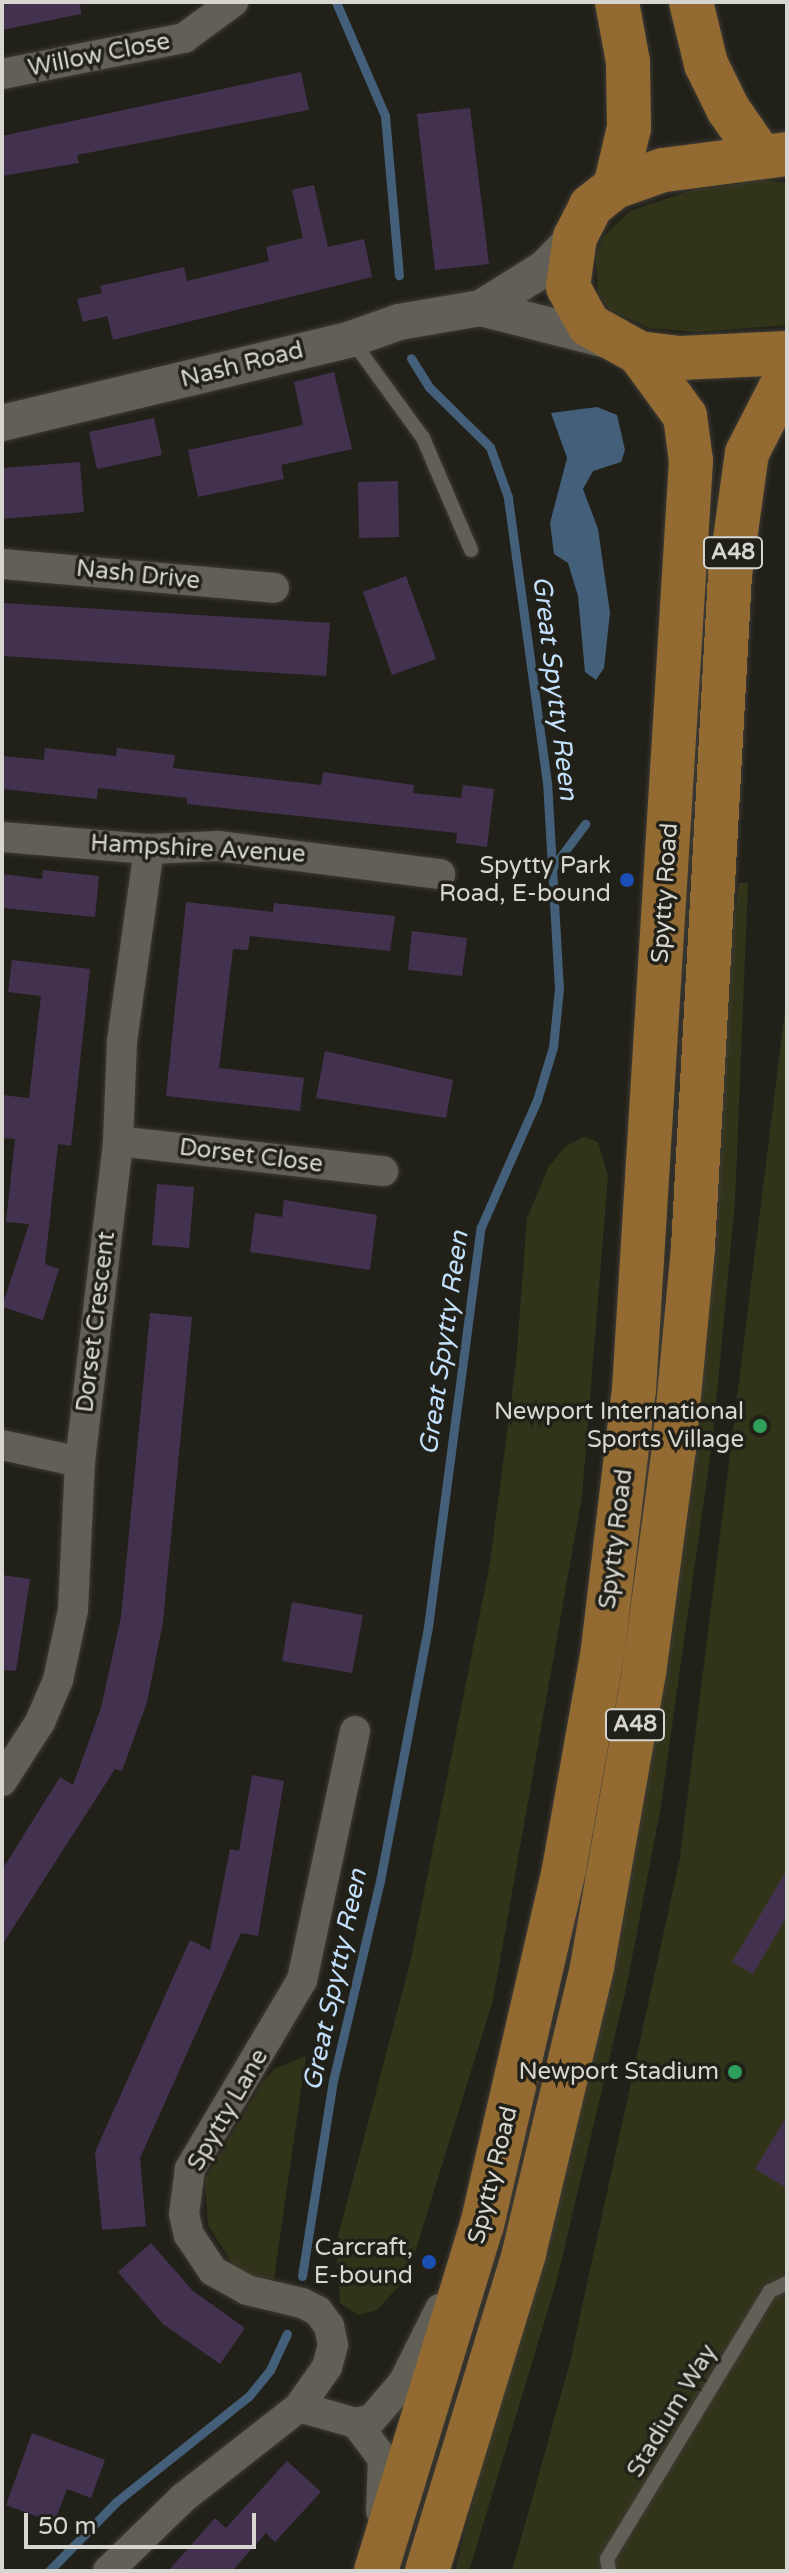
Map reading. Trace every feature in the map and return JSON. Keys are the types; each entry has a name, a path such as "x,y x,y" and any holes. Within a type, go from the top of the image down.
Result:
{"main road":[{"path":"615,187 629,128 628,62 617,2"},
{"name":"A48","path":"691,2 706,64 728,109 774,155"},
{"name":"A48","path":"625,347 578,311 568,287 575,237 591,206 615,187 663,170 774,155"},
{"path":"625,347 680,358 787,353"},
{"name":"Spytty Road","path":"376,2571 482,2225 564,1869 603,1649 634,1390 691,461 685,416 625,347"},
{"name":"Spytty Road","path":"427,2571 524,2253 592,1967 644,1673 674,1449 693,1247 730,575 747,453 787,375"}],"street":[{"name":"Willow Close","path":"2,74 184,38 233,2"},
{"name":"Nash Road","path":"2,423 351,339 399,322 481,308 545,268 575,237"},
{"name":"Nash Road","path":"481,308 625,347"},
{"name":"Nash Drive","path":"2,564 274,588"},
{"name":"Hampshire Avenue","path":"2,837 149,849 218,846 440,874"},
{"name":"Dorset Crescent","path":"2,1781 40,1722 58,1680 73,1610 80,1462 118,1141 122,1041 149,849"},
{"name":"Dorset Close","path":"118,1141 383,1171"},
{"path":"2,1445 80,1462"},
{"name":"Spytty Lane","path":"108,2571 183,2498 299,2407 327,2367 333,2345 329,2326 318,2311 302,2303 247,2290 213,2271 189,2235 184,2192 190,2169 302,1980 355,1731"},
{"path":"356,2423 381,2412 403,2383 482,2225"},
{"path":"299,2407 356,2423 378,2447 385,2479 367,2571"}],"lane":[{"path":"351,339 423,438 471,550"},
{"name":"Stadium Way","path":"609,2571 607,2559 770,2291 787,2283"}],"green space":[{"path":"764,180 787,183 787,325 697,332 649,328 609,309 598,293 596,256 603,237 630,211 692,190"},
{"path":"739,883 748,883 735,1201 713,1436 660,1811 626,1989 556,2283 469,2571 455,2571 599,2001"},
{"name":"Newport International Sports Village","path":"787,994 787,2571 512,2571 570,2362 680,1858"},
{"path":"584,1137 598,1142 608,1176 582,1496 493,2000 415,2252 399,2286 377,2310 358,2315 340,2303 336,2244 410,1963 490,1563 516,1363 527,1218 549,1166 566,1146"},
{"path":"306,2056 274,2279 252,2275 233,2265 208,2225 205,2179 262,2083 274,2069"}],"water":[{"path":"597,407 617,415 625,450 621,462 593,471 583,489 598,529 610,613 604,668 596,680 585,672 578,596 568,563 554,554 550,523 567,458 551,413"}],"building":[{"path":"2,2 80,2 81,14 2,30"},
{"path":"301,72 309,110 77,155 79,163 2,176 2,136"},
{"path":"470,108 489,264 435,270 417,114"},
{"path":"314,185 328,247 364,239 372,277 113,340 107,316 83,322 77,299 102,293 100,286 184,267 187,281 269,261 266,247 303,238 292,190"},
{"path":"334,372 352,449 281,465 284,479 198,497 188,450 303,425 294,382"},
{"path":"154,418 162,455 97,469 89,432"},
{"path":"80,462 84,512 2,519 2,468"},
{"path":"398,481 399,537 359,538 358,482"},
{"path":"406,576 436,659 392,675 363,592"},
{"path":"2,603 330,623 326,676 2,656"},
{"path":"45,748 116,756 117,748 175,755 173,768 321,785 323,772 414,785 413,793 461,798 463,785 494,789 487,847 456,843 457,833 187,804 187,798 98,788 97,799 2,789 2,756 44,760"},
{"path":"43,870 99,876 95,917 2,908 2,874 42,879"},
{"path":"186,902 273,912 274,903 395,916 390,951 250,936 248,950 233,949 219,1068 304,1078 300,1111 166,1096"},
{"path":"412,931 467,938 462,976 408,970"},
{"path":"12,960 90,969 71,1146 58,1144 45,1264 59,1269 43,1320 2,1307 29,1224 6,1222 15,1139 2,1138 2,1095 29,1098 41,996 8,992"},
{"path":"325,1051 453,1080 446,1118 316,1098"},
{"path":"157,1184 194,1187 189,1248 152,1245"},
{"path":"284,1200 377,1215 370,1270 250,1252 255,1213 282,1217"},
{"path":"150,1313 192,1317 163,1622 147,1702 122,1771 115,1769 2,1945 2,1870 60,1777 73,1785 101,1708 121,1617"},
{"path":"2,1575 30,1579 16,1671 2,1670"},
{"path":"292,1602 363,1615 352,1673 282,1661"},
{"path":"252,1775 284,1781 258,1936 241,1933 140,2158 146,2226 102,2230 95,2152 190,1940 210,1950 230,1849 239,1851"},
{"path":"787,1870 787,1916 753,1974 732,1962"},
{"path":"787,2116 787,2188 755,2169"},
{"path":"151,2243 193,2291 245,2328 220,2364 163,2324 118,2272"},
{"path":"32,2433 105,2460 91,2498 67,2489 54,2523 6,2505"},
{"path":"287,2461 321,2492 275,2542 266,2533 232,2571 168,2571 215,2518 226,2528"}],"waterway":[{"name":"Great Spytty Reen","path":"336,2 385,116 399,275"},
{"name":"Great Spytty Reen","path":"302,2276 333,2081 380,1881 428,1627 481,1227 537,1100 553,1047 559,989 547,783 508,497 490,447 429,387 411,358"},
{"path":"553,867 585,824"},
{"name":"Great Spytty Reen","path":"49,2571 116,2502 249,2396 270,2370 287,2334"}],"place":[{"name":"Spytty Park Road, E-bound","path":"627,880"},
{"name":"Newport International Sports Village","path":"760,1426"},
{"name":"Newport Stadium","path":"735,2072"},
{"name":"Carcraft, E-bound","path":"429,2262"}]}
